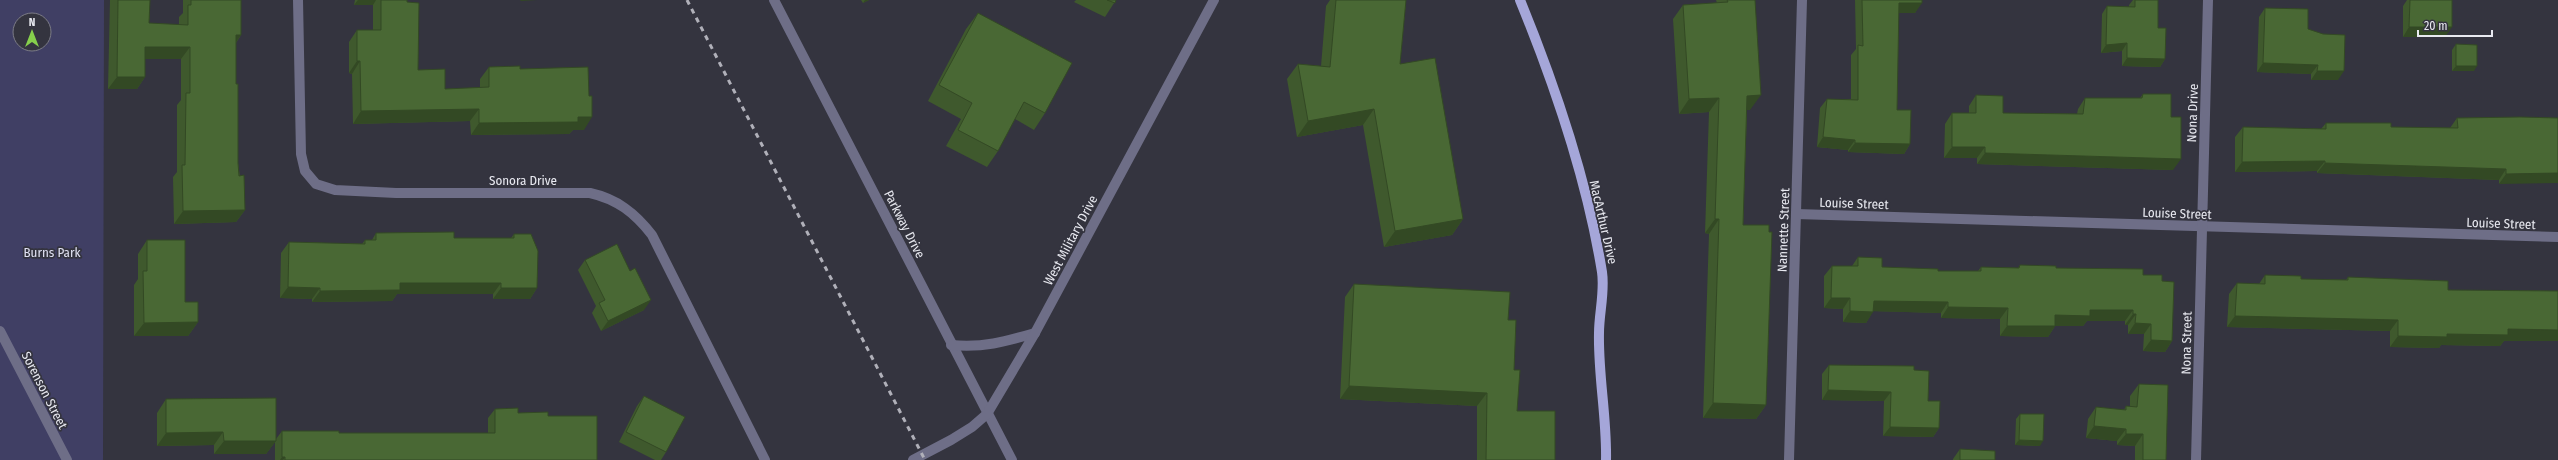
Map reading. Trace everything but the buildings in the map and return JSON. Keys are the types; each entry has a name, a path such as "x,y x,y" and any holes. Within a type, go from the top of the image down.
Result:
{"main road":[{"name":"MacArthur Drive","path":"1520,0 1548,69 1567,127 1590,212 1603,274 1599,333 1606,460"}],"street":[{"name":"Sonora Drive","path":"298,0 302,154 304,171 316,184 335,190 396,193 590,193 616,201 628,209 652,235 765,460"},
{"name":"Parkway Drive","path":"774,0 950,345 1012,460"},
{"name":"West Military Drive","path":"913,460 956,437 987,414 1035,333 1214,0"},
{"name":"Nannette Street","path":"1789,460 1802,0"},
{"name":"Nona Drive","path":"2202,227 2208,0"},
{"name":"Louise Street","path":"1796,214 2558,237"},
{"name":"Nona Street","path":"2196,460 2202,227"},
{"name":"Sorenson Street","path":"0,331 67,460"},
{"path":"950,345 974,347 998,344 1035,333"}],"green space":[{"name":"Burns Park","path":"0,0 104,0 103,460 0,460"}],"railway":[{"path":"687,0 925,460"}]}
